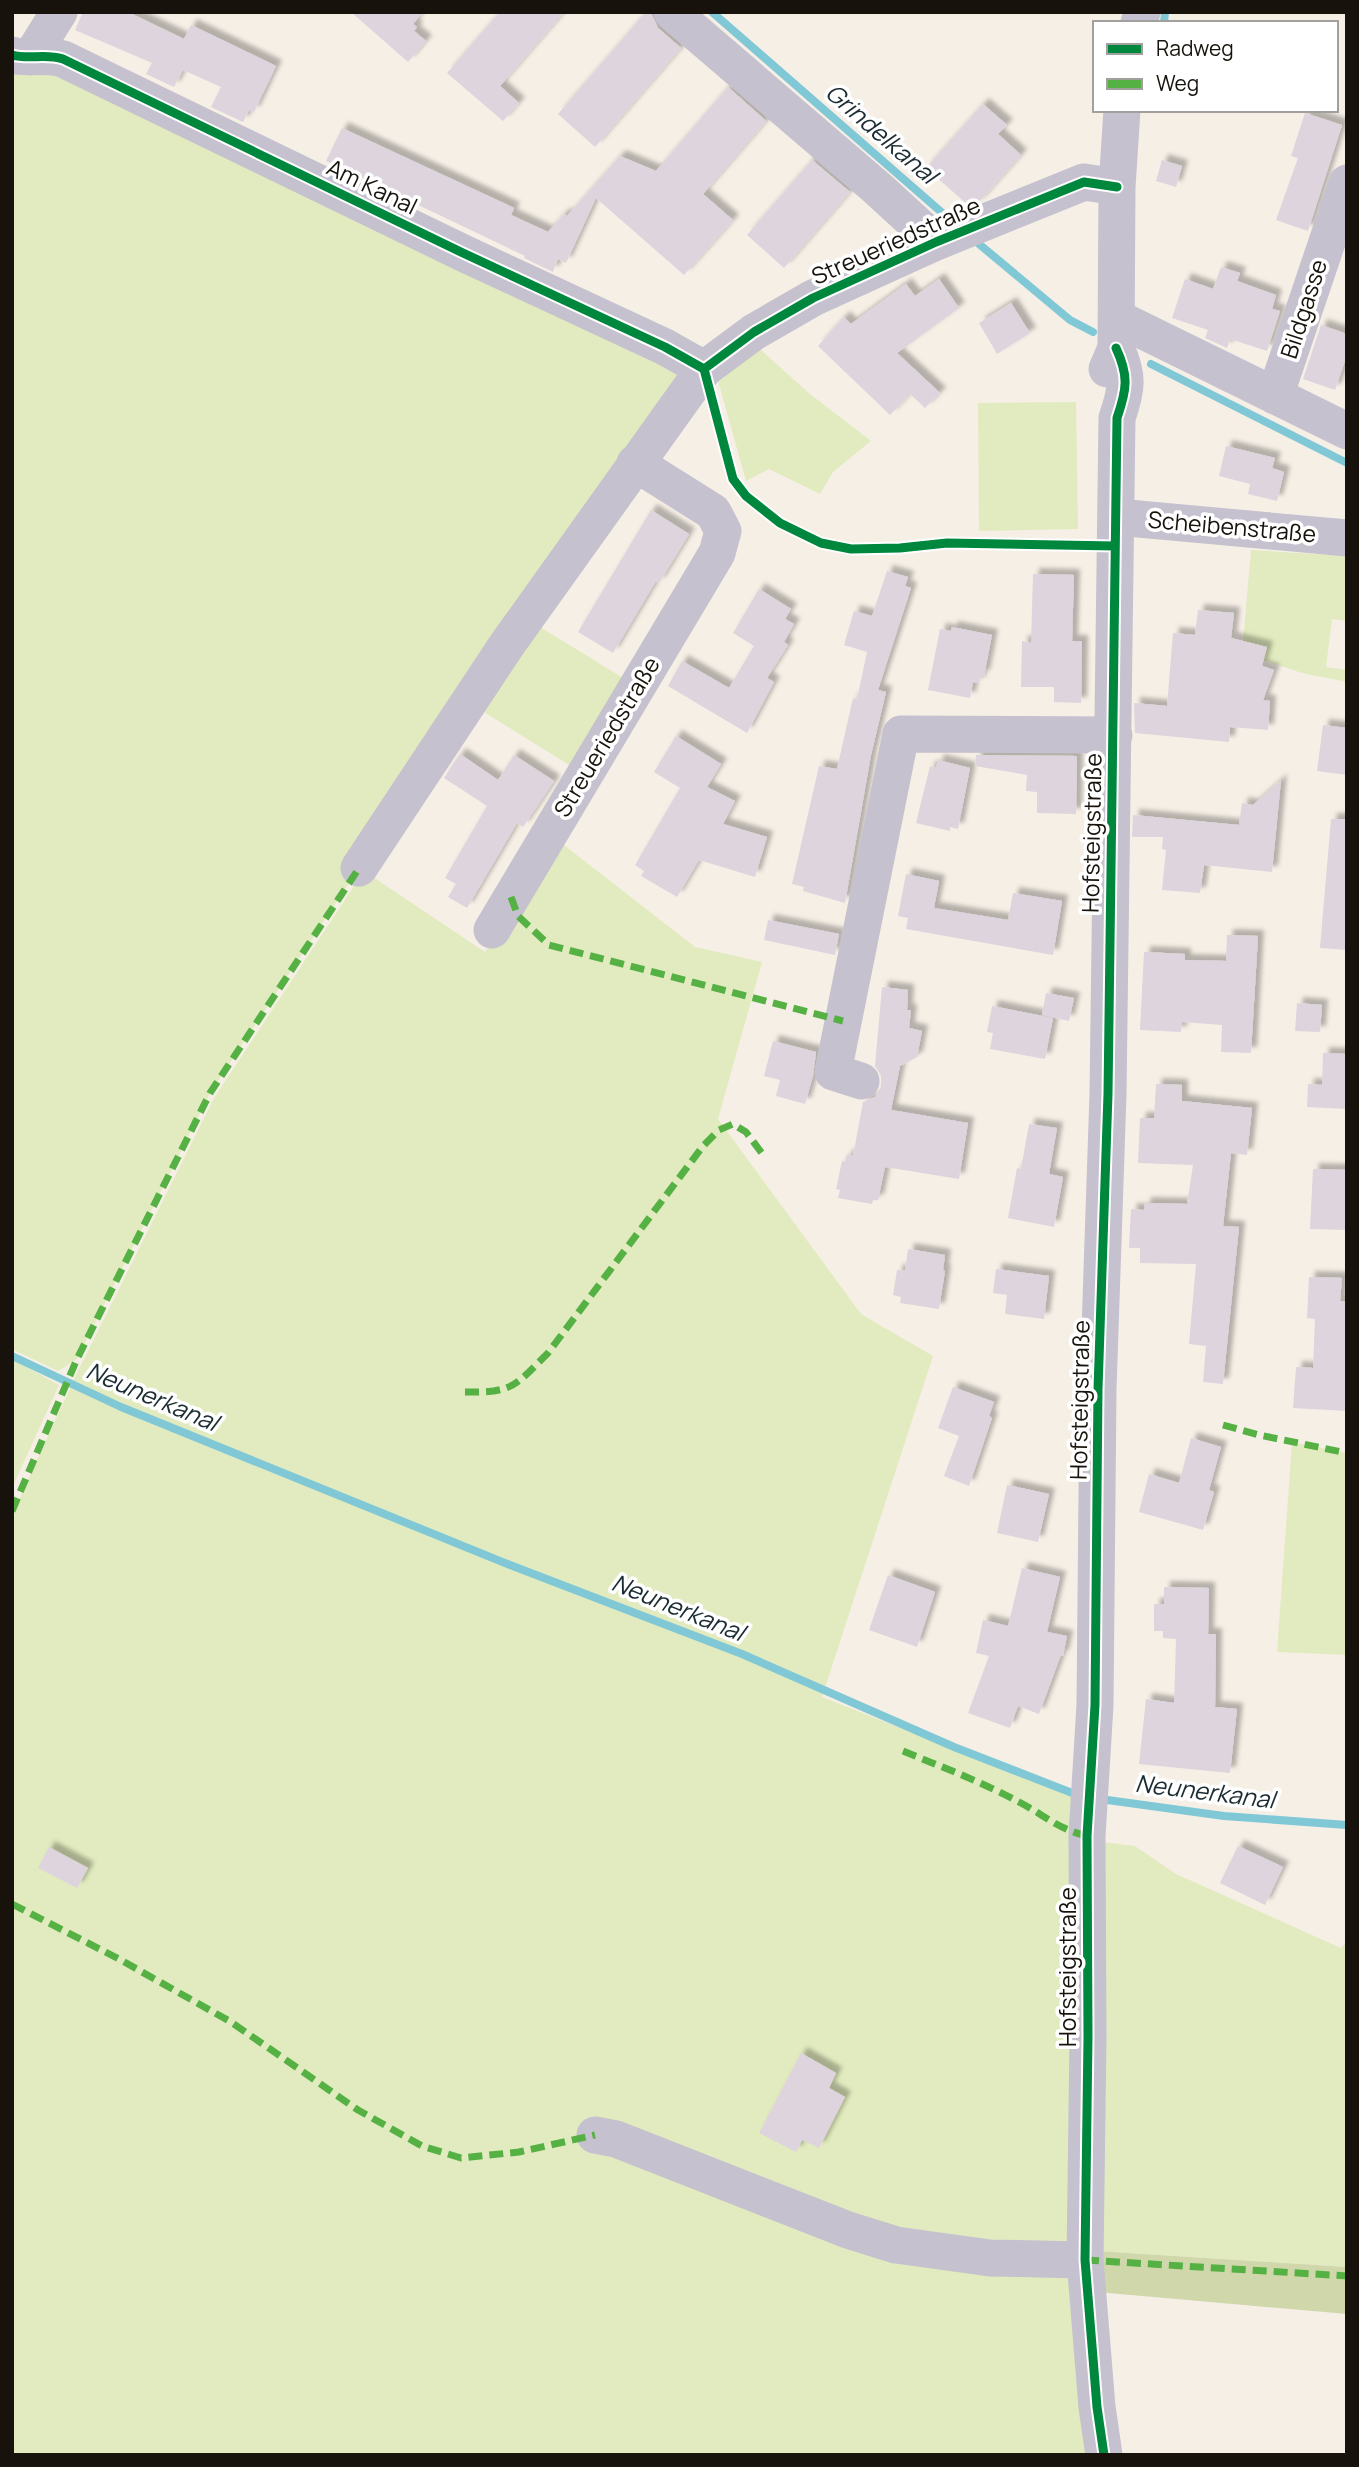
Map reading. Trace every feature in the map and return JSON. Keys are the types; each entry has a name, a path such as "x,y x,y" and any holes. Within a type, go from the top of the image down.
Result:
{"street":[{"name":"Am Kanal","path":"21,56 59,12"},
{"name":"Streueriedstraße","path":"672,12 941,240"},
{"name":"Am Kanal","path":"21,56 48,54 63,59 664,347 704,369"},
{"name":"Hofsteigstraße","path":"1104,2455 1097,2407 1085,2260 1088,1825 1096,1705 1098,1389 1108,1094 1117,570 1117,418 1107,392 1107,367 1116,333 1117,187 1122,112"},
{"name":"Streueriedstraße","path":"359,868 506,646 704,369 754,332 813,298 941,240 1084,182 1117,187"},
{"name":"Bildgasse","path":"1275,396 1347,183"},
{"path":"1116,333 1275,396 1347,431"},
{"name":"Streueriedstraße","path":"492,930 717,553 723,531 713,512 635,463"},
{"name":"Scheibenstraße","path":"1117,517 1347,538"},
{"name":"Hofsteigstraße","path":"861,1081 833,1072 901,734 1114,736"},
{"path":"595,2135 616,2139 848,2230 896,2245 990,2258 1085,2260"}],"green space":[{"path":"63,59 704,369 506,646 210,1093 77,1359 58,1371 12,1349 12,70"},
{"path":"752,342 810,394 871,441 833,472 820,494 769,469 746,481 717,377"},
{"path":"1076,402 1078,529 979,531 978,403"},
{"path":"1251,550 1347,556 1347,621 1332,619 1326,667 1347,670 1347,682 1302,673 1242,653"},
{"path":"532,622 628,681 574,768 474,706"},
{"path":"560,842 695,947 762,962 718,1119 861,1314 933,1356 822,1697 1078,1798 1095,1841 1135,1846 1176,1874 1341,1948 1347,1940 1347,2267 1097,2251 1117,2455 12,2455 12,1515 76,1375 214,1098 364,871 485,952"},
{"path":"12,1359 59,1385 12,1488"},
{"path":"1292,1442 1347,1453 1347,1655 1277,1652"},
{"path":"1097,2251 1347,2267 1347,2314 1097,2292"}],"building":[{"path":"83,12 128,12 184,39 191,25 276,66 254,112 249,110 243,122 211,107 221,87 183,70 174,87 146,74 152,63 75,30"},
{"path":"351,12 423,12 413,24 417,27 414,31 426,41 408,62"},
{"path":"500,12 564,12 500,86 519,103 503,121 447,73"},
{"path":"646,12 652,15 658,28 681,48 595,147 558,114"},
{"path":"728,87 766,121 703,194 733,220 684,275 596,198 566,263 558,259 553,272 326,161 342,128 514,208 511,215 548,232 564,214 567,216 620,156 656,171"},
{"path":"983,104 1007,125 998,134 1021,155 979,202 969,206 926,168"},
{"path":"1305,113 1342,125 1308,231 1276,220 1298,158 1291,156"},
{"path":"812,160 850,192 784,268 747,235"},
{"path":"1162,160 1182,166 1176,187 1156,181"},
{"path":"1221,267 1240,273 1237,281 1276,295 1272,309 1280,311 1267,351 1230,339 1227,348 1205,338 1208,330 1172,318 1185,279 1213,289"},
{"path":"939,279 959,308 897,353 940,393 925,408 910,394 890,415 818,346 844,317 851,324 906,284 915,296"},
{"path":"1011,303 1030,333 997,354 979,323"},
{"path":"1321,325 1347,334 1347,355 1335,390 1303,379"},
{"path":"1226,446 1275,458 1272,468 1284,472 1277,501 1248,494 1250,484 1219,476"},
{"path":"651,510 689,534 659,583 656,581 613,653 578,632"},
{"path":"887,571 908,577 905,586 911,588 878,690 886,692 871,755 845,903 803,891 804,887 792,884 819,766 837,769 853,698 857,699 867,652 844,645 854,611 872,616"},
{"path":"1033,574 1074,575 1072,641 1082,641 1081,703 1054,702 1054,687 1021,687 1022,641 1031,643"},
{"path":"759,589 791,609 785,619 794,624 784,642 788,645 767,678 774,682 747,733 668,686 682,661 729,688 754,646 733,633"},
{"path":"1198,610 1234,613 1231,638 1267,647 1262,666 1274,670 1263,700 1270,701 1268,730 1230,727 1229,742 1135,733 1134,703 1167,706 1173,633 1195,635"},
{"path":"952,627 992,635 984,676 981,675 979,683 973,682 970,698 928,690 940,629 951,631"},
{"path":"1323,725 1347,728 1347,775 1317,771"},
{"path":"676,736 721,764 707,787 735,801 723,824 767,837 755,877 699,860 677,897 641,876 644,871 635,865 680,788 654,772"},
{"path":"460,754 498,780 514,755 554,781 523,827 517,823 467,908 448,897 456,884 445,878 487,806 444,778"},
{"path":"976,755 1077,756 1076,814 1037,813 1037,792 1026,791 1027,775 975,766"},
{"path":"938,760 970,768 958,829 950,827 950,831 916,823 930,766 936,768"},
{"path":"1281,780 1272,872 1204,865 1200,893 1162,890 1166,850 1162,849 1163,837 1132,837 1133,815 1239,825 1242,803 1253,805"},
{"path":"1331,819 1347,819 1347,950 1320,948"},
{"path":"906,874 939,881 934,908 1008,920 1013,893 1062,901 1053,955 906,929 908,918 898,916"},
{"path":"768,920 839,934 835,955 764,940"},
{"path":"1227,935 1258,936 1251,1053 1221,1052 1222,1025 1182,1022 1181,1032 1140,1030 1144,952 1185,954 1185,960 1226,961"},
{"path":"882,987 908,990 907,1010 911,1010 909,1028 922,1031 917,1057 900,1066 891,1110 968,1123 959,1179 885,1167 878,1200 873,1200 872,1204 838,1198 840,1190 836,1189 842,1161 845,1162 847,1155 853,1156 863,1102 875,1097 881,1087 881,1076 875,1066"},
{"path":"1046,993 1074,998 1069,1021 1042,1015"},
{"path":"1297,1003 1322,1005 1320,1032 1295,1031"},
{"path":"992,1006 1053,1018 1045,1059 990,1049 993,1033 987,1032"},
{"path":"773,1041 816,1052 805,1104 776,1096 780,1080 764,1076"},
{"path":"1323,1053 1347,1054 1347,1109 1307,1107 1308,1084 1322,1085"},
{"path":"1156,1084 1182,1085 1182,1101 1252,1108 1247,1155 1231,1153 1223,1226 1239,1227 1223,1384 1203,1382 1206,1346 1189,1344 1196,1264 1140,1263 1140,1248 1129,1248 1131,1209 1144,1210 1145,1203 1187,1204 1193,1165 1138,1163 1140,1118 1154,1118"},
{"path":"1029,1124 1057,1128 1049,1174 1063,1177 1054,1227 1008,1218 1017,1168 1021,1169"},
{"path":"1313,1169 1347,1170 1347,1230 1310,1229"},
{"path":"908,1249 945,1255 939,1309 900,1303 901,1297 893,1295 897,1270 905,1271"},
{"path":"996,1269 1049,1276 1044,1319 1005,1314 1007,1295 993,1293"},
{"path":"1309,1277 1342,1278 1340,1301 1347,1301 1347,1411 1293,1408 1296,1367 1313,1368 1315,1319 1307,1318"},
{"path":"953,1387 994,1402 989,1416 992,1418 969,1486 944,1476 959,1436 938,1428"},
{"path":"1191,1438 1221,1447 1209,1490 1214,1492 1203,1530 1139,1512 1149,1474 1179,1483"},
{"path":"1007,1485 1049,1494 1038,1542 997,1533"},
{"path":"1022,1568 1060,1577 1047,1632 1067,1636 1063,1656 1061,1655 1039,1714 1018,1706 1010,1728 968,1713 989,1656 976,1653 983,1620 1008,1626"},
{"path":"888,1575 935,1592 917,1647 869,1630"},
{"path":"1164,1587 1209,1588 1208,1634 1216,1634 1215,1707 1237,1709 1230,1773 1139,1764 1146,1699 1174,1703 1176,1639 1163,1638 1163,1631 1154,1631 1154,1604 1164,1604"},
{"path":"1238,1846 1283,1867 1265,1905 1220,1883"},
{"path":"49,1847 88,1868 77,1888 38,1868"},
{"path":"801,2053 836,2073 829,2088 845,2097 819,2148 802,2140 796,2152 759,2133"}],"waterway":[{"name":"Grindelkanal","path":"712,12 955,224"},
{"path":"1164,21 1165,12"},
{"name":"Grindelkanal","path":"973,239 1070,320 1093,332"},
{"name":"Grindelkanal","path":"1151,364 1347,463"},
{"name":"Neunerkanal","path":"12,1356 121,1407 510,1565 742,1654 954,1747 1080,1796"},
{"name":"Neunerkanal","path":"1100,1799 1224,1816 1347,1825"}],"marked path":[{"path":"12,1511 77,1359 210,1093 359,868"},
{"path":"511,897 518,916 549,945 843,1021"},
{"path":"465,1392 504,1389 520,1380 548,1353 703,1146 719,1130 733,1124 746,1132 764,1156"},
{"path":"1223,1425 1347,1453"},
{"path":"903,1751 991,1788 1059,1826 1087,1836"},
{"path":"12,1904 119,1959 231,2022 358,2110 422,2146 461,2158 519,2152 595,2135"},
{"path":"1085,2260 1347,2276"}],"cycle path":[{"path":"12,55 63,59 463,253 665,347 704,369"},
{"path":"704,369 754,332 813,298 936,242 1084,182 1117,187"},
{"path":"1104,2455 1097,2407 1085,2260 1087,1836 1095,1705 1098,1389 1108,1094 1117,418 1125,383 1116,348"},
{"path":"704,369 733,479 746,496 780,523 821,543 851,549 947,543 1115,546"}]}
